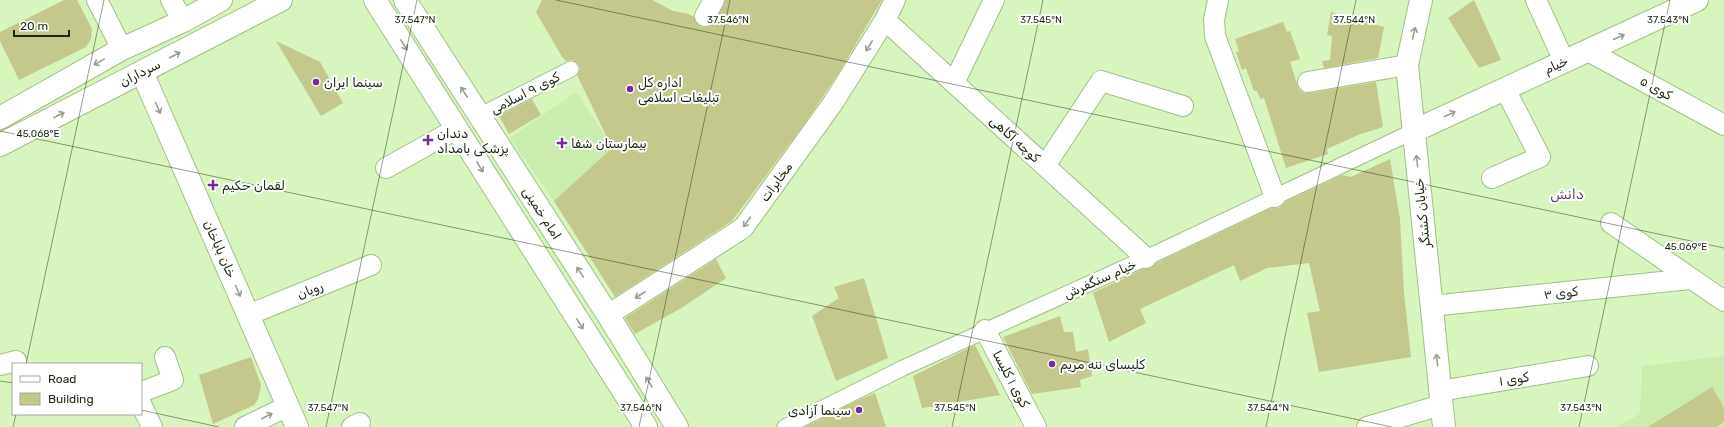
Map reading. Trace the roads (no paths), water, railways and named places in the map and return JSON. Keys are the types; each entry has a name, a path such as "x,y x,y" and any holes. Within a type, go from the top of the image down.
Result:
{"main road":[{"path":"0,118 122,49 183,21 221,0"},
{"name":"سرداران","path":"0,146 280,0"},
{"name":"امام خمینی","path":"375,0 646,427"},
{"name":"امام خمینی","path":"404,0 608,315 677,427"},
{"name":"خیابان کشتگر","path":"1421,0 1407,65 1444,427"},
{"name":"خیام","path":"1414,130 1697,0"},
{"name":"خان باباخان","path":"142,72 297,427"}],"street":[{"path":"97,0 122,49"},
{"path":"172,0 183,21"},
{"name":"مخابرات","path":"608,315 743,228 833,103 895,0"},
{"path":"954,83 994,0"},
{"path":"1218,0 1214,20 1215,36 1275,197"},
{"path":"1536,0 1564,61"},
{"name":"کوچه آگاهی","path":"884,20 1146,258"},
{"name":"کوی ۵","path":"1588,51 1724,125"},
{"path":"1308,82 1407,65"},
{"name":"کوی ۹ اسلامی","path":"479,116 571,69"},
{"path":"1045,166 1101,81 1183,106"},
{"path":"1492,178 1540,157 1505,89"},
{"path":"386,168 456,129"},
{"name":"خیام سنگفرش","path":"786,427 903,368 1146,258 1414,130"},
{"path":"1611,223 1690,279 1724,301"},
{"name":"رویان","path":"248,315 371,265"},
{"name":"کوی ۳","path":"1431,306 1690,279"},
{"name":"کوی ۱ کلیسا","path":"985,330 1036,427"},
{"path":"142,392 173,380 165,357"},
{"name":"کوی ۱","path":"1367,427 1441,398 1588,366"},
{"path":"142,406 152,427"},
{"path":"245,427 288,406"}],"place":[{"name":"سینما ایران","path":"316,82"},
{"name":"اداره کل تبلیغات اسلامی","path":"630,89"},
{"name":"دندان‌ پزشکی بامداد","path":"428,140"},
{"name":"بیمارستان شفا","path":"562,143"},
{"name":"لقمان حکیم","path":"213,185"},
{"name":"کلیسای ننه مریم","path":"1052,364"},
{"name":"سینما آزادی","path":"859,410"}],"district":[{"name":"دانش","path":"1567,194"}]}
